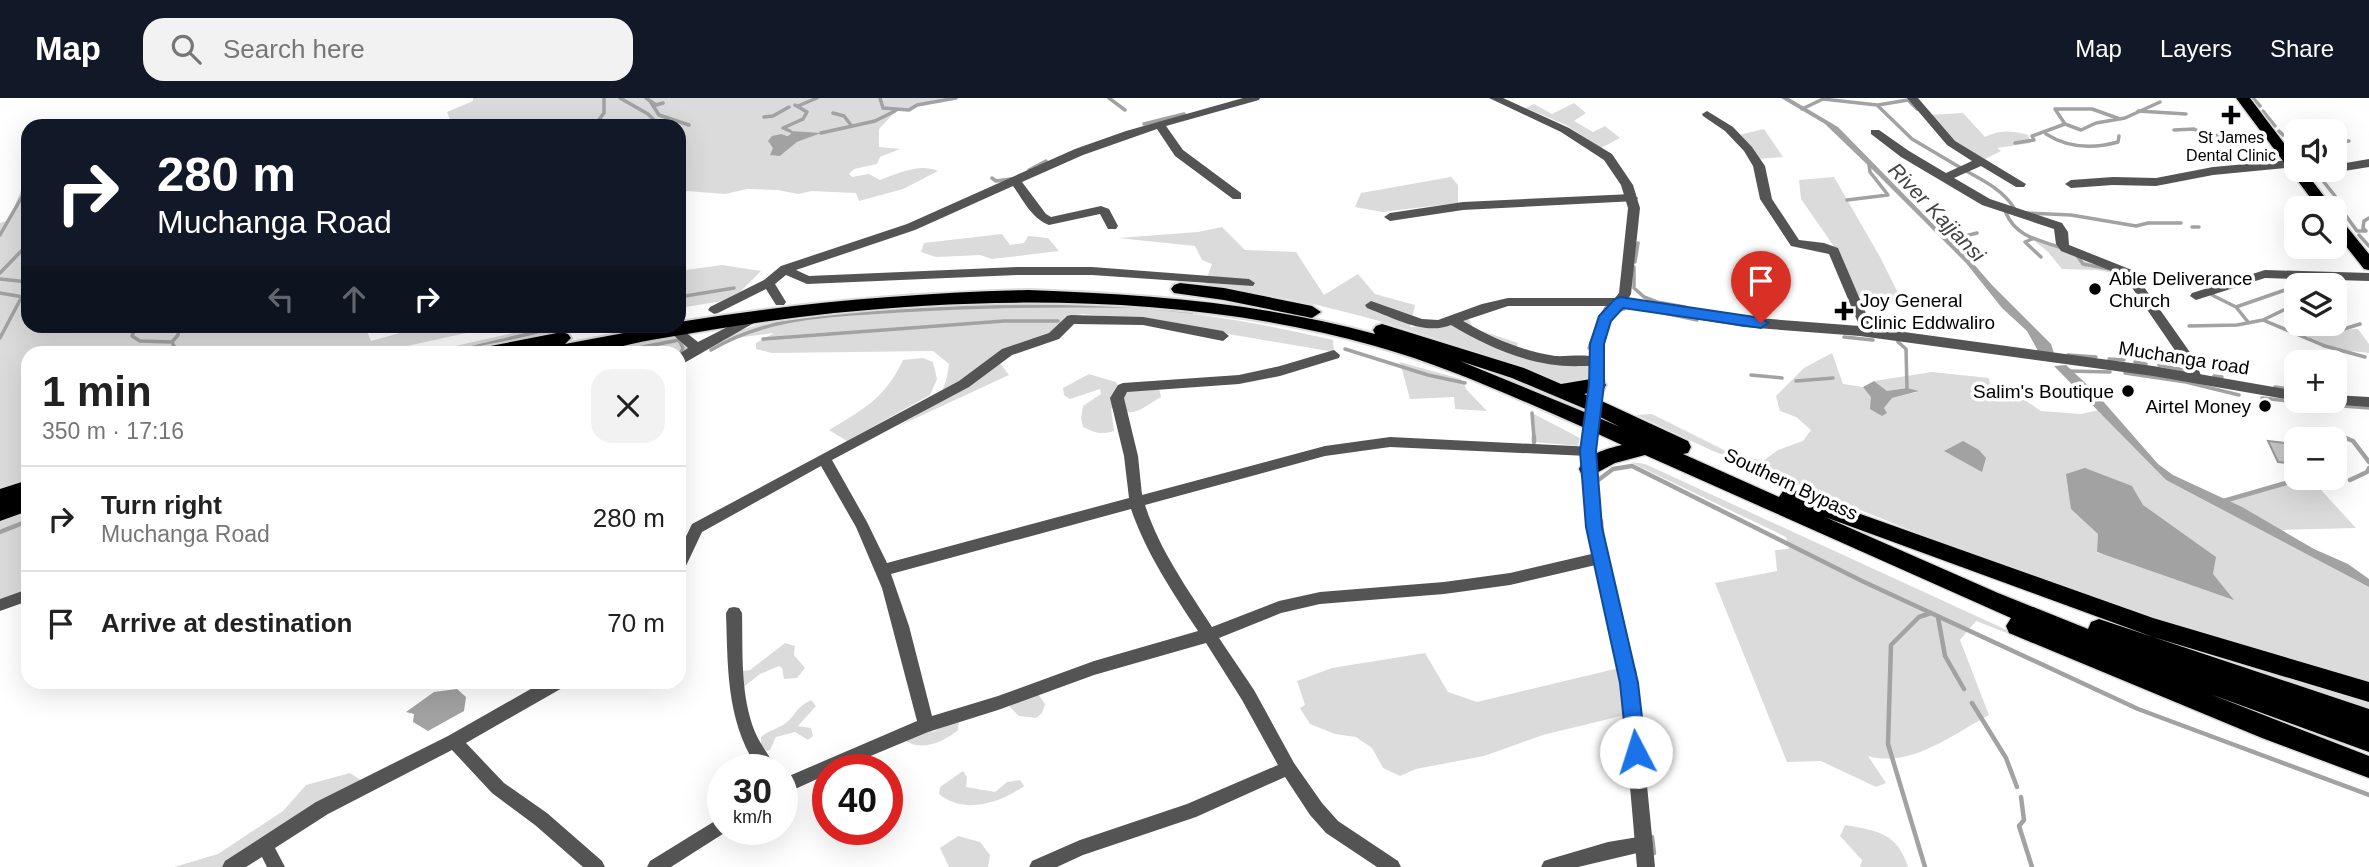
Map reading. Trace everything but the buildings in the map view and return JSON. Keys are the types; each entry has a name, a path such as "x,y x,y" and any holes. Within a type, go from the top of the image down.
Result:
{"highway":[{"path":"686,320 715,310 828,295 1017,284 1186,297"},
{"path":"686,322 755,317 828,306 961,298 1186,297"},
{"name":"Southern Bypass","path":"1186,297 1259,300 1409,338 1518,373 1559,391 1646,447 2006,594 2161,651 2369,720"},
{"name":"Southern Bypass","path":"1186,297 1388,343 1593,415 2077,635 2369,741"},
{"path":"522,346 589,333"},
{"path":"578,346 634,333"},
{"path":"1559,391 1597,385"},
{"path":"1589,460 1646,447"},
{"path":"0,497 21,490"},
{"path":"1784,502 1873,523 2121,616 2286,671 2369,692"},
{"path":"1784,502 1877,561 2065,647 2369,766"},
{"path":"0,513 21,506"}],"main road":[{"path":"2243,98 2284,153"},
{"path":"2306,182 2317,196"},
{"path":"2347,237 2369,265"}],"street":[{"path":"715,310 768,283 785,269 911,227 1079,152 1255,98"},
{"path":"1494,98 1587,142 1608,157 1619,170 1632,198 1635,217 1625,294 1604,319 1597,344 1597,385 1589,460 1594,527 1629,683 1646,867"},
{"path":"1912,98 1939,132 2020,184"},
{"path":"1371,305 1421,323 1439,325 1486,307 1508,302 1620,302 1744,321 1868,332 1834,251 1830,248 1800,246 1795,243 1766,199 1759,166 1748,149 1729,129 1707,114"},
{"path":"1160,125 1179,153 1237,196"},
{"path":"1875,132 1905,154 1986,202 2058,226 2065,248 2125,271 2189,361 2195,378"},
{"path":"1945,178 1981,161"},
{"path":"2347,165 2369,163"},
{"path":"2071,184 2156,182 2213,171 2284,169"},
{"path":"1015,180 1042,217 1049,221 1101,210 1105,212 1112,226"},
{"path":"1390,217 1463,206 1632,198"},
{"path":"785,269 807,280 1017,271 1092,271 1249,283"},
{"path":"2196,296 2265,274 2369,277"},
{"path":"768,283 780,302"},
{"path":"686,356 755,317"},
{"path":"686,551 697,528 964,384 1007,352 1054,336 1070,319 1143,321 1223,336"},
{"path":"1453,321 1525,355 1568,364 1596,361"},
{"name":"Muchanga road","path":"1868,332 2066,361 2154,370 2284,394"},
{"path":"685,333 695,349"},
{"path":"1334,355 1307,364 1227,381 1150,384 1123,388 1117,398 1131,456 1136,501 1145,528 1248,695 1288,768 1316,809 1332,827 1392,867"},
{"path":"2347,401 2369,402"},
{"path":"883,570 1325,451 1361,444 1392,442 1589,460"},
{"path":"824,458 883,570 896,608 926,725"},
{"path":"798,780 926,725 998,703 1094,668 1209,635 1279,607 1320,598 1444,588 1510,579 1600,558"},
{"path":"0,605 21,598"},
{"path":"734,613 736,691 740,720 758,754"},
{"path":"231,867 322,808 454,741 546,689"},
{"path":"454,741 498,788 541,819 596,867"},
{"path":"1038,867 1080,848 1190,811 1288,768"},
{"path":"656,867 707,834"},
{"path":"1550,867 1608,850 1644,844"},
{"path":"265,845 276,867"}],"shaded area":[{"path":"473,98 955,98 895,112 879,129 879,147 900,149 880,157 877,164 854,169 849,174 852,177 869,174 880,180 916,168 938,171 903,189 859,201 856,193 812,191 798,194 747,189 725,194 686,191 686,119 450,119 447,112 473,101","holes":["819,133 797,142 780,156 769,141 792,134"]},
{"path":"1781,98 1789,98 1838,127 1937,228 1952,239 1992,285 2051,344 2054,353 2038,351 2027,331 2002,308 1966,263 1825,124"},
{"path":"1574,103 1586,113 1574,121 1593,132 1605,126 1620,138 1601,148 1566,125 1526,108 1534,104 1552,114"},
{"path":"1963,113 1985,137 2001,132 2017,132 2028,135 2031,143 1997,148 2001,151 1983,160 1952,140 1928,115"},
{"path":"1764,129 1783,157 1757,159 1739,135"},
{"path":"790,131 821,133 797,142 780,156 770,155 773,148 768,141 772,136 787,136 791,134"},
{"path":"1451,177 1458,185 1458,203 1382,212 1355,207 1361,193"},
{"path":"1834,177 1903,303 1855,295 1833,245 1801,199 1799,180"},
{"path":"21,190 21,333 368,333 371,341 400,333 466,333 407,346 21,346 21,482 0,490 0,223 9,220"},
{"path":"1222,227 1245,250 1296,252 1324,295 1358,274 1375,294 1415,305 1410,327 1447,325 1468,317 1473,328 1518,343 1516,352 1590,360 1588,384 1565,385 1432,337 1342,311 1250,292 1204,286 1212,264 1202,260 1195,246 1118,238 1198,232"},
{"path":"1002,234 1010,245 1024,243 1028,236 1048,238 1059,251 992,259 980,255 936,257 921,252 924,243"},
{"path":"2032,239 2062,246 2124,275 2097,270 2062,269 2048,252"},
{"path":"722,265 761,271 741,291 723,301 686,307 686,270"},
{"path":"1014,302 1095,304 1215,317 1333,340 1334,352 1153,321 1083,314 1065,317 1051,334 999,362 1009,375 901,425 928,407 940,395 944,386 949,364 933,351 772,353 756,349 756,343 774,333 721,340 753,326 786,320 860,312"},
{"path":"2358,329 2369,344 2369,353 2323,348 2307,336 2347,336 2347,330"},
{"path":"513,333 550,333 487,346 455,346"},
{"path":"675,336 690,344 694,356 686,359 686,346 672,346 683,344 622,346"},
{"path":"1832,353 1843,384 1863,387 1884,408 1892,398 1917,392 1907,388 1887,391 1874,381 1932,372 1989,378 1990,385 2016,394 2041,411 2081,414 2099,410 2166,480 2369,587 2369,685 2148,618 2010,570 1713,451 1636,415 1652,414 1730,453 1763,461 1778,450 1803,441 1811,430 1796,417 1780,411 1776,396 1804,368","holes":["2132,486 2142,505 2215,557 2213,574 2097,553 2099,534"]},
{"path":"923,358 933,362 937,379 930,395 847,441 829,430 853,416 881,393 903,360"},
{"path":"1400,362 1461,379 1467,390 1487,411 1455,409 1454,397 1410,399"},
{"path":"2066,365 2095,392 2158,464 2173,475 2242,507 2314,549 2348,564 2369,579 2369,587 2166,480 2054,366"},
{"path":"1089,374 1116,382 1118,386 1159,388 1161,397 1132,412 1111,408 1114,431 1095,432 1083,427 1081,418 1083,406 1101,394 1100,389 1070,399 1064,395 1063,388"},
{"path":"1874,381 1887,391 1907,388 1919,391 1892,398 1884,408 1887,413 1882,416 1870,409 1871,397 1863,387"},
{"path":"1532,413 1580,438 1578,446 1534,442"},
{"path":"1963,441 1979,450 1986,458 1982,472 1944,451"},
{"path":"1630,462 1645,464 2048,649 1976,621 1960,640 1989,715 1931,748 1915,754 1884,759 1868,756 1886,783 1876,787 1821,761 1787,762 1715,583 1777,571 1775,550 1789,549 1786,537"},
{"path":"2085,468 2132,486 2143,505 2216,557 2213,574 2234,600 2097,552 2098,534 2071,509 2066,474"},
{"path":"2284,485 2284,490 2321,490 2356,528 2280,530 2226,500"},
{"path":"21,510 21,592 0,599 0,518"},
{"path":"2175,640 2369,700 2369,709 2178,647"},
{"path":"785,643 795,646 794,655 805,668 797,678 784,679 779,666 760,674 741,689 741,671 750,670"},
{"path":"1425,653 1448,692 1477,702 1619,668 1625,715 1543,735 1484,756 1416,769 1400,776 1383,768 1372,748 1356,737 1335,734 1310,724 1300,708 1305,705 1297,681 1332,668"},
{"path":"457,689 466,697 464,711 428,731 413,722 414,714 406,712 434,692"},
{"path":"1011,694 1038,694 1045,704 1042,713 1036,718 1019,716 1009,706"},
{"path":"811,700 816,706 798,726 811,728 813,736 808,740 795,732 776,737 767,751 761,745 761,737 786,723 801,706"},
{"path":"959,720 958,730 940,741 919,745 906,741 929,722 932,732"},
{"path":"963,771 967,777 966,787 995,792 1007,782 1020,780 1024,786 994,802 982,804 960,804 939,794 940,787"},
{"path":"350,773 364,782 222,867 174,867 218,854 283,811 306,785"},
{"path":"1845,825 1876,832 1892,840 1908,867 1860,867 1862,860 1840,836"},
{"path":"958,836 980,842 990,855 988,867 949,867 940,848"}],"waterway":[{"path":"599,119 604,113 604,98"},
{"path":"620,98 653,119"},
{"path":"646,98 656,105 663,103"},
{"path":"798,106 817,98"},
{"path":"880,98 883,108 909,110 917,105 956,98"},
{"path":"1109,98 1125,110"},
{"path":"2253,98 2260,106"},
{"path":"1802,109 1823,99 1877,105 1912,139 1961,168"},
{"path":"1878,105 1908,100 1917,109"},
{"path":"650,101 659,115 671,119"},
{"path":"2140,111 2160,102"},
{"path":"790,131 783,128 803,119 807,112 795,105"},
{"path":"764,117 773,116 789,107"},
{"path":"2065,124 2055,109 2092,109 2120,119"},
{"path":"821,133 875,121 895,111"},
{"path":"2120,119 2140,111"},
{"path":"2140,111 2186,114"},
{"path":"2263,111 2275,126"},
{"path":"833,113 844,116 851,125"},
{"path":"1144,124 1184,114"},
{"path":"2065,124 2081,130 2096,123 2120,119"},
{"path":"2015,143 2034,140 2032,136 2065,124"},
{"path":"2174,130 2194,129 2208,136 2223,135 2217,141 2207,141"},
{"path":"2279,131 2283,135"},
{"path":"2046,134 2072,145 2090,146 2118,142 2119,136"},
{"path":"1029,170 1046,161"},
{"name":"River Kajjansi","path":"1847,200 1888,195 1870,172 1869,165"},
{"path":"1966,171 1993,186 2010,202 2014,208 2006,213 2022,233 2062,248"},
{"path":"992,178 996,181 1011,179"},
{"path":"2324,182 2335,196"},
{"path":"0,235 21,198"},
{"path":"2026,213 2071,215 2136,226 2148,223 2181,223"},
{"path":"2347,217 2357,231 2366,231 2363,228 2364,221 2369,218"},
{"path":"2192,227 2199,227"},
{"name":"River Kajjansi","path":"1952,243 1961,237 1977,233"},
{"path":"2359,235 2369,246"},
{"path":"2032,239 2025,242 2041,257"},
{"path":"1635,262 1638,243"},
{"path":"0,273 21,251"},
{"path":"2076,254 2083,264 2110,269"},
{"path":"1634,267 1634,288 1644,297 1685,307"},
{"path":"0,279 21,281"},
{"path":"686,296 734,288"},
{"path":"2236,307 2284,290"},
{"path":"0,293 21,297"},
{"path":"2212,295 2236,307"},
{"path":"0,338 21,298"},
{"path":"711,350 755,330 824,316 984,307 1130,306"},
{"path":"1600,318 1607,306"},
{"path":"2236,307 2248,322"},
{"path":"1157,308 1192,312"},
{"path":"1613,311 1624,309"},
{"path":"2263,320 2284,310"},
{"path":"1659,312 1697,320"},
{"path":"2189,326 2237,325 2263,320"},
{"path":"2263,320 2325,346 2365,357"},
{"path":"763,339 1004,321 1058,321"},
{"path":"2347,328 2360,324"},
{"path":"1589,348 1597,326"},
{"path":"133,333 132,336 140,341 172,342"},
{"path":"172,342 178,333"},
{"path":"478,346 533,333"},
{"path":"1844,337 1873,340"},
{"path":"648,346 679,340 682,346"},
{"path":"172,342 174,346"},
{"path":"1898,342 1906,349 1907,388"},
{"path":"1345,349 1428,375 1465,383"},
{"path":"2068,355 2096,357"},
{"path":"2109,359 2124,360"},
{"path":"2135,362 2146,364"},
{"path":"2159,365 2189,371"},
{"path":"2068,371 2110,372"},
{"path":"2125,373 2186,382 2239,395"},
{"path":"1751,375 1782,378"},
{"path":"2214,376 2222,377"},
{"path":"1796,381 1833,378"},
{"path":"2275,387 2284,388"},
{"path":"2262,398 2284,401"},
{"path":"2347,406 2369,408"},
{"path":"1532,413 1534,438"},
{"path":"2347,439 2353,441 2369,462"},
{"path":"1597,481 1613,469 1632,466 1931,613"},
{"path":"2350,480 2367,472 2369,468"},
{"path":"2220,502 2284,484"},
{"path":"1601,521 1602,533"},
{"path":"0,532 21,524"},
{"path":"1925,867 1888,744 1891,645 1919,617 1931,613"},
{"path":"1931,613 2138,709 2369,795"},
{"path":"1938,617 1945,656 1964,689"},
{"path":"1634,670 1637,693"},
{"path":"1972,703 2006,758 2017,787"},
{"path":"2021,797 2024,820 2019,826 2032,867"},
{"path":"1652,837 1654,853"}],"place":[{"name":"St James Dental Clinic","path":"2231,115"},
{"name":"Able Deliverance Church","path":"2095,289"},
{"name":"Joy General Clinic Eddwaliro","path":"1844,311"},
{"name":"Salim's Boutique","path":"2128,391"},
{"name":"Airtel Money","path":"2265,406"}],"route":[{"path":"1636,752 1629,683 1594,527 1590,479 1588,451 1597,385 1597,344 1604,319 1620,302 1761,323"}]}
